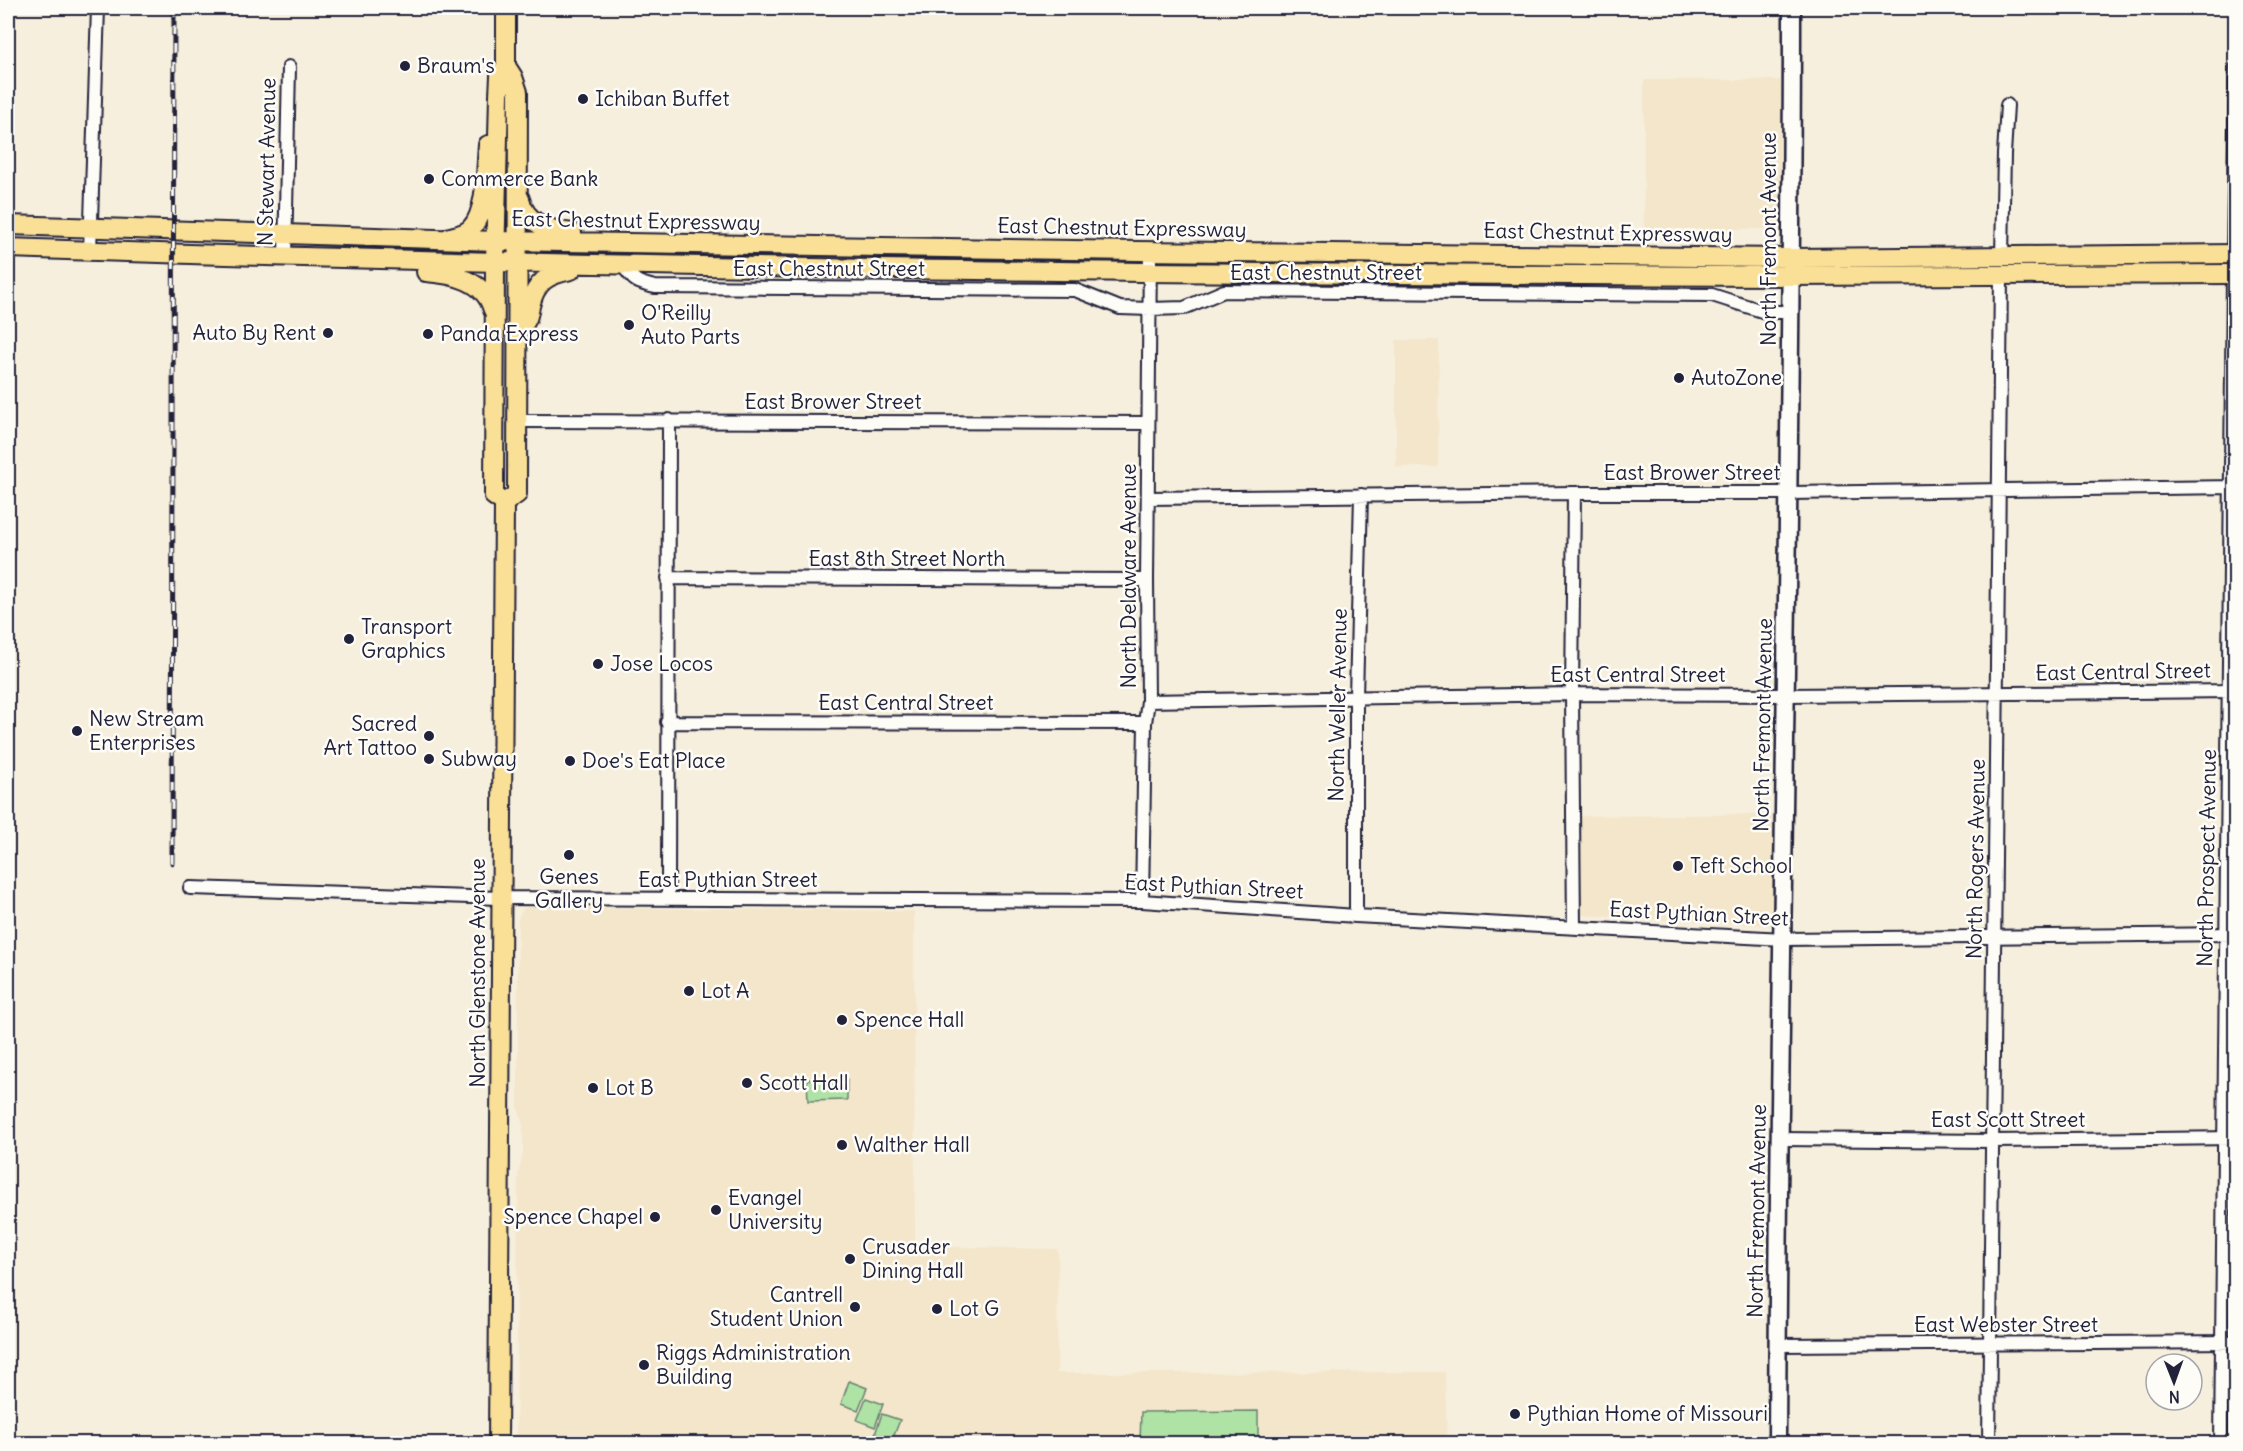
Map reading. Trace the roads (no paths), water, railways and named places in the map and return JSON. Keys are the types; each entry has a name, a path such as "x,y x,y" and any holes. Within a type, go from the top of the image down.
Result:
{"main road":[{"name":"North Glenstone Avenue","path":"504,503 517,494 518,421 518,92 506,66 506,8"},
{"name":"North Glenstone Avenue","path":"504,503 494,496 495,263 500,76 506,66"},
{"path":"442,240 465,233 478,220 482,206 490,124 499,95"},
{"path":"518,188 521,206 526,216 552,230 572,233 719,237 750,245"},
{"name":"East Chestnut Expressway","path":"8,225 518,242 1150,252 1791,258 2234,254"},
{"name":"East Chestnut Expressway","path":"8,248 518,264 1791,276 2234,274"},
{"path":"285,258 308,265 454,275 484,292 490,301 495,317"},
{"path":"518,330 528,320 535,292 548,276 599,264"},
{"name":"North Glenstone Avenue","path":"498,1443 504,503"}],"street":[{"path":"90,251 98,8"},
{"name":"North Fremont Avenue","path":"1777,1443 1790,493 1792,8"},
{"name":"N Stewart Avenue","path":"285,258 289,67"},
{"path":"2234,254 2235,68"},
{"path":"2002,256 2007,105"},
{"name":"North Delaware Avenue","path":"1142,901 1145,723 1148,701 1150,252"},
{"name":"East Chestnut Street","path":"623,265 639,284 655,287 1075,290 1120,308 1184,308 1224,291 1712,295 1766,312 1791,312"},
{"name":"North Prospect Avenue","path":"2220,1443 2221,1342 2229,1138 2234,274"},
{"name":"North Rogers Avenue","path":"1989,1443 1999,693 2001,275"},
{"path":"668,899 669,420"},
{"name":"East Brower Street","path":"518,421 1148,423"},
{"name":"East Brower Street","path":"1148,498 2233,487"},
{"path":"1574,493 1572,694 1574,927"},
{"name":"North Weller Avenue","path":"1356,916 1356,697 1360,495"},
{"name":"East 8th Street North","path":"668,578 1147,580"},
{"name":"East Central Street","path":"1148,701 1572,694 1786,695 2233,691"},
{"name":"East Central Street","path":"668,722 1145,723"},
{"name":"East Pythian Street","path":"190,888 501,898 1142,901 1356,916 1784,939 2231,934"},
{"name":"East Scott Street","path":"1781,1139 2229,1138"},
{"name":"East Webster Street","path":"1778,1345 2235,1342"}],"railway":[{"path":"172,863 174,8"}],"place":[{"name":"Braum's","path":"405,66"},
{"name":"Ichiban Buffet","path":"583,99"},
{"name":"Commerce Bank","path":"429,179"},
{"name":"O'Reilly Auto Parts","path":"629,325"},
{"name":"Auto By Rent","path":"328,333"},
{"name":"Panda Express","path":"428,334"},
{"name":"AutoZone","path":"1679,378"},
{"name":"Transport Graphics","path":"349,639"},
{"name":"Jose Locos","path":"598,664"},
{"name":"New Stream Enterprises","path":"77,731"},
{"name":"Sacred Art Tattoo","path":"429,736"},
{"name":"Subway","path":"429,759"},
{"name":"Doe's Eat Place","path":"570,761"},
{"name":"Genes Gallery","path":"569,855"},
{"name":"Teft School","path":"1678,866"},
{"name":"Lot A","path":"689,991"},
{"name":"Spence Hall","path":"842,1020"},
{"name":"Scott Hall","path":"747,1083"},
{"name":"Lot B","path":"593,1088"},
{"name":"Walther Hall","path":"842,1145"},
{"name":"Evangel University","path":"716,1210"},
{"name":"Spence Chapel","path":"655,1217"},
{"name":"Crusader Dining Hall","path":"850,1259"},
{"name":"Cantrell Student Union","path":"855,1307"},
{"name":"Lot G","path":"937,1309"},
{"name":"Riggs Administration Building","path":"644,1365"},
{"name":"Pythian Home of Missouri","path":"1515,1414"}]}
